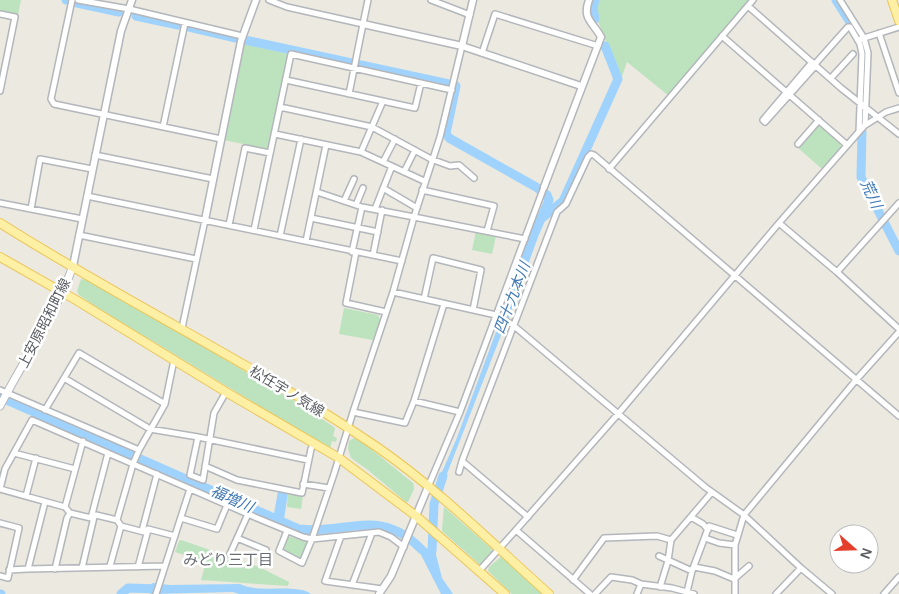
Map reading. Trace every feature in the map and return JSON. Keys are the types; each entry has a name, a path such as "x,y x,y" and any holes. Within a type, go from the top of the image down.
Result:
{"main road":[{"path":"892,0 899,21"},
{"name":"松任宇ノ気線","path":"0,223 182,328 378,448 443,500 549,594"},
{"path":"0,257 339,458 419,518 504,594"},
{"name":"上安原昭和町線","path":"0,405 4,393 28,358 73,266"}],"street":[{"path":"72,0 51,99 54,104 221,139"},
{"path":"78,0 129,9 242,36"},
{"path":"73,266 121,32 132,0"},
{"path":"182,328 242,36 256,0"},
{"path":"269,0 288,7 462,46 582,86"},
{"path":"349,94 368,0"},
{"path":"431,0 470,15"},
{"path":"287,531 279,551 302,563 313,537 347,428 393,292 424,181 440,137 473,0"},
{"path":"341,536 325,581 381,592 391,576 409,534 419,518 498,316 542,190 598,46 601,37 596,28 587,19 586,11 589,0"},
{"path":"610,169 753,0"},
{"path":"840,0 868,53 865,126"},
{"path":"748,6 860,103 899,134"},
{"path":"0,14 15,17 0,91"},
{"path":"482,53 495,14 598,46"},
{"path":"163,127 185,23"},
{"path":"788,94 763,120 766,122 788,94 848,27 860,39 862,54 859,132"},
{"path":"860,39 899,27"},
{"path":"879,33 899,93"},
{"path":"722,36 847,145"},
{"path":"254,230 291,54 452,90"},
{"path":"831,78 853,54"},
{"path":"286,80 415,108 421,83"},
{"path":"361,152 383,101"},
{"path":"280,107 372,127 432,159 450,166 459,165 474,178"},
{"path":"479,571 528,518 618,414 734,275 847,145 865,126 886,112 899,108"},
{"path":"798,144 819,120"},
{"path":"274,134 361,152 424,181"},
{"path":"280,236 301,139"},
{"path":"383,162 396,139"},
{"path":"306,241 326,145"},
{"path":"229,225 245,148 270,153"},
{"path":"404,172 415,150"},
{"path":"459,472 511,324 556,212 566,204 591,154 899,416"},
{"path":"95,155 213,180"},
{"path":"30,209 40,159 92,169"},
{"path":"375,208 392,166"},
{"path":"344,201 354,179"},
{"path":"363,188 346,303 386,312"},
{"path":"383,188 417,208"},
{"path":"422,190 494,206 487,231"},
{"path":"317,192 359,206 525,239"},
{"path":"87,196 402,262"},
{"path":"0,203 82,219"},
{"path":"837,272 899,203"},
{"path":"373,255 382,210"},
{"path":"311,218 378,232"},
{"path":"734,594 735,545 744,515 899,331 837,272 779,223"},
{"path":"79,235 196,259"},
{"path":"424,299 433,258 481,270 473,310"},
{"path":"393,292 498,316 511,324 712,492 744,515 832,594"},
{"path":"353,412 404,422 414,400 444,304"},
{"path":"45,410 79,353 165,404"},
{"path":"117,520 133,462 165,404 174,360"},
{"path":"64,378 150,429 308,460"},
{"path":"198,437 190,475 203,480 214,413 226,392"},
{"path":"4,393 138,451"},
{"path":"414,400 460,412"},
{"path":"175,536 121,526 117,520 96,515 92,518 70,513 65,507 0,489 5,469 32,420 303,537 379,532 405,544"},
{"path":"65,507 83,442"},
{"path":"205,466 237,480 302,494 308,460 314,443"},
{"path":"14,453 75,469"},
{"path":"82,568 108,453"},
{"path":"26,496 36,458"},
{"path":"462,461 528,518"},
{"path":"138,567 157,474"},
{"path":"303,484 329,488"},
{"path":"156,594 190,489"},
{"path":"660,587 668,561 671,540 712,492"},
{"path":"28,569 45,502"},
{"path":"181,518 217,529 228,505"},
{"path":"55,569 67,518 70,513"},
{"path":"230,554 248,514"},
{"path":"691,517 703,524 708,530"},
{"path":"0,523 19,528 8,578 0,576"},
{"path":"110,566 121,526"},
{"path":"687,592 693,569 709,526 737,535"},
{"path":"516,530 590,594"},
{"path":"352,585 372,533"},
{"path":"573,580 604,538 657,536 671,540"},
{"path":"237,538 266,550"},
{"path":"705,538 719,543 735,545"},
{"path":"659,556 693,569 715,571 734,579"},
{"path":"9,570 165,566"},
{"path":"734,579 749,566"},
{"path":"776,594 801,568"},
{"path":"595,594 611,577 694,594"},
{"path":"884,594 899,577"},
{"path":"637,594 641,584"}],"green space":[{"path":"0,0 21,0 18,15 0,11"},
{"path":"598,0 752,0 669,96 627,62 621,79 595,14 594,9"},
{"path":"244,43 288,54 269,148 267,149 224,140"},
{"path":"818,123 840,143 841,147 822,169 797,147"},
{"path":"476,231 496,236 492,254 472,250"},
{"path":"81,279 93,281 298,403 334,427 333,436 337,438 336,442 332,441 330,449 151,340 127,328 79,295 77,291"},
{"path":"344,308 378,315 380,320 373,340 339,334"},
{"path":"354,438 366,445 413,483 414,489 408,502 351,458 348,449 349,441"},
{"path":"288,493 303,496 301,509 287,507"},
{"path":"444,507 491,548 492,551 481,564 442,531"},
{"path":"288,536 307,542 302,557 299,558 284,551"},
{"path":"181,540 259,567 289,582 288,586 201,580 206,562 175,552"},
{"path":"502,556 544,594 512,594 488,571 489,567"}],"water":[{"path":"500,321 505,325 441,489 438,481 456,440"},
{"path":"278,491 288,493 284,519 274,514"},
{"path":"432,539 442,578 453,594 441,594 416,545 413,545 414,540 428,549 430,547 429,540"},
{"path":"152,583 170,585 240,584 257,588 296,589 311,594 239,594 233,592 151,594 149,593"}],"waterway":[{"path":"595,0 593,8 595,19"},
{"name":"荒川","path":"836,0 862,41 866,53 863,102"},
{"name":"四十九本川","path":"77,3 119,12"},
{"name":"四十九本川","path":"136,16 178,25"},
{"name":"四十九本川","path":"189,27 236,38"},
{"name":"四十九本川","path":"245,40 449,84"},
{"path":"542,218 563,201 618,79 605,46"},
{"name":"四十九本川","path":"456,86 446,133 449,138 536,187 547,195 549,200 500,328"},
{"name":"荒川","path":"863,108 863,121"},
{"name":"荒川","path":"862,132 861,177 899,251"},
{"name":"福増川","path":"0,397 299,529 317,530 363,525 378,526 392,529 407,537 422,550"},
{"name":"四十九本川","path":"432,551 434,504 443,476"},
{"path":"121,594 128,588 161,589"}],"district":[{"name":"みどり三丁目","path":"228,560"}]}
